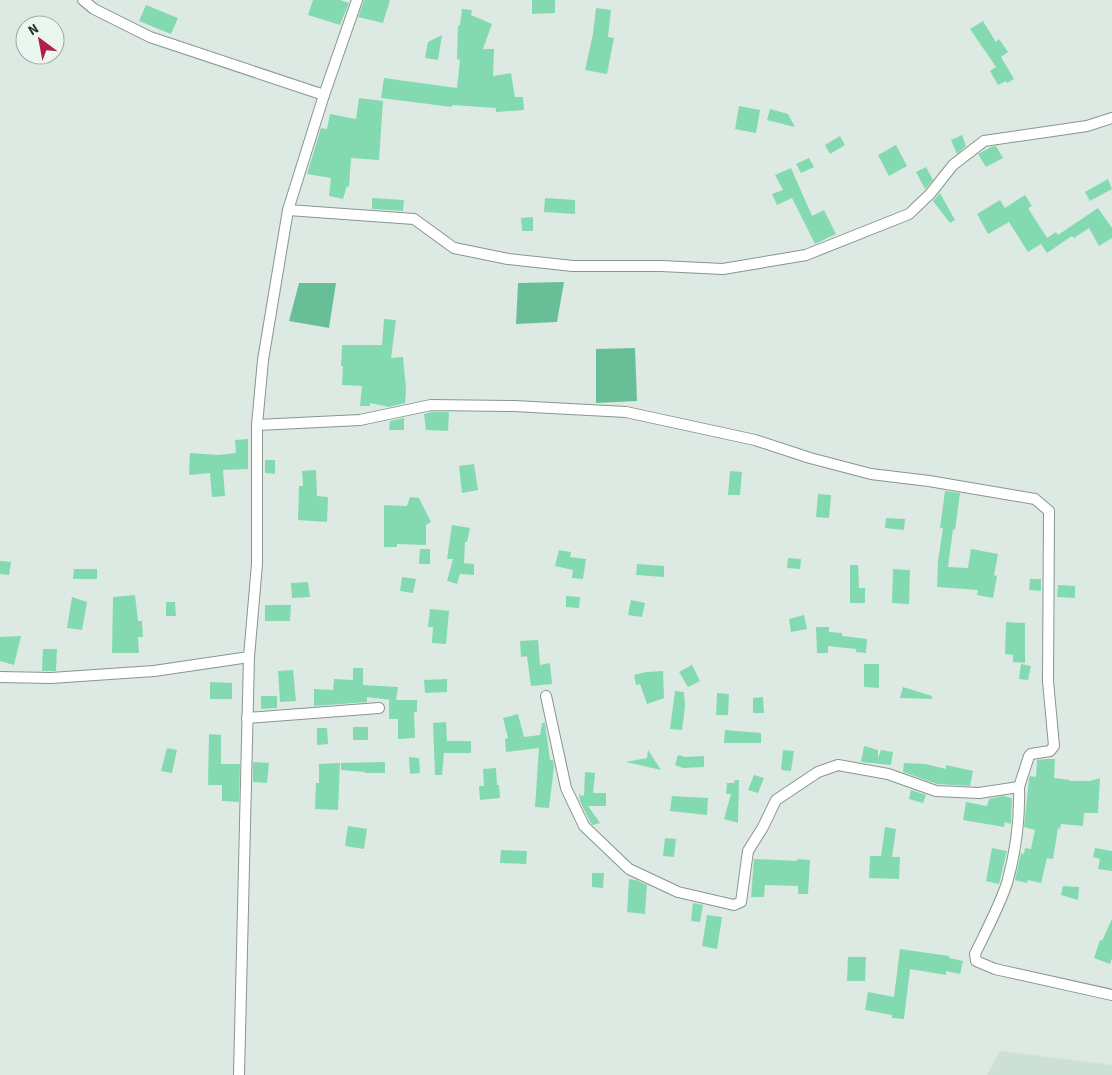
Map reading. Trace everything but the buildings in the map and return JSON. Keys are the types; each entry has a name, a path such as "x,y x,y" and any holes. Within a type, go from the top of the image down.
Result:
{"street":[{"path":"82,0 94,9 150,37 324,94"},
{"path":"239,1075 249,657 256,564 257,425 263,360 288,210 356,0"},
{"path":"288,210 414,219 454,248 508,259 573,266 660,266 723,269 806,255 909,214 930,194 953,166 984,141 1087,126 1112,118"},
{"path":"257,425 360,420 431,405 514,406 626,412 754,440 810,458 872,474 929,481 1035,499 1048,511 1048,681 1054,746 1050,751 1029,756 1019,786 1020,812 1014,853 1006,884 975,954 976,961 995,969 1112,995"},
{"path":"0,677 51,678 154,671 249,657"},
{"path":"546,696 566,788 584,826 629,869 678,892 734,905 741,902 748,851 763,827 776,800 818,772 838,765 888,774 936,791 979,793 1019,786"},
{"path":"247,718 379,708"}],"shaded area":[{"path":"564,282 557,322 516,324 518,283"},
{"path":"299,283 336,283 329,328 289,321"},
{"path":"635,348 637,401 596,403 596,349"},
{"path":"1000,1051 1112,1065 1112,1075 987,1075"}]}
